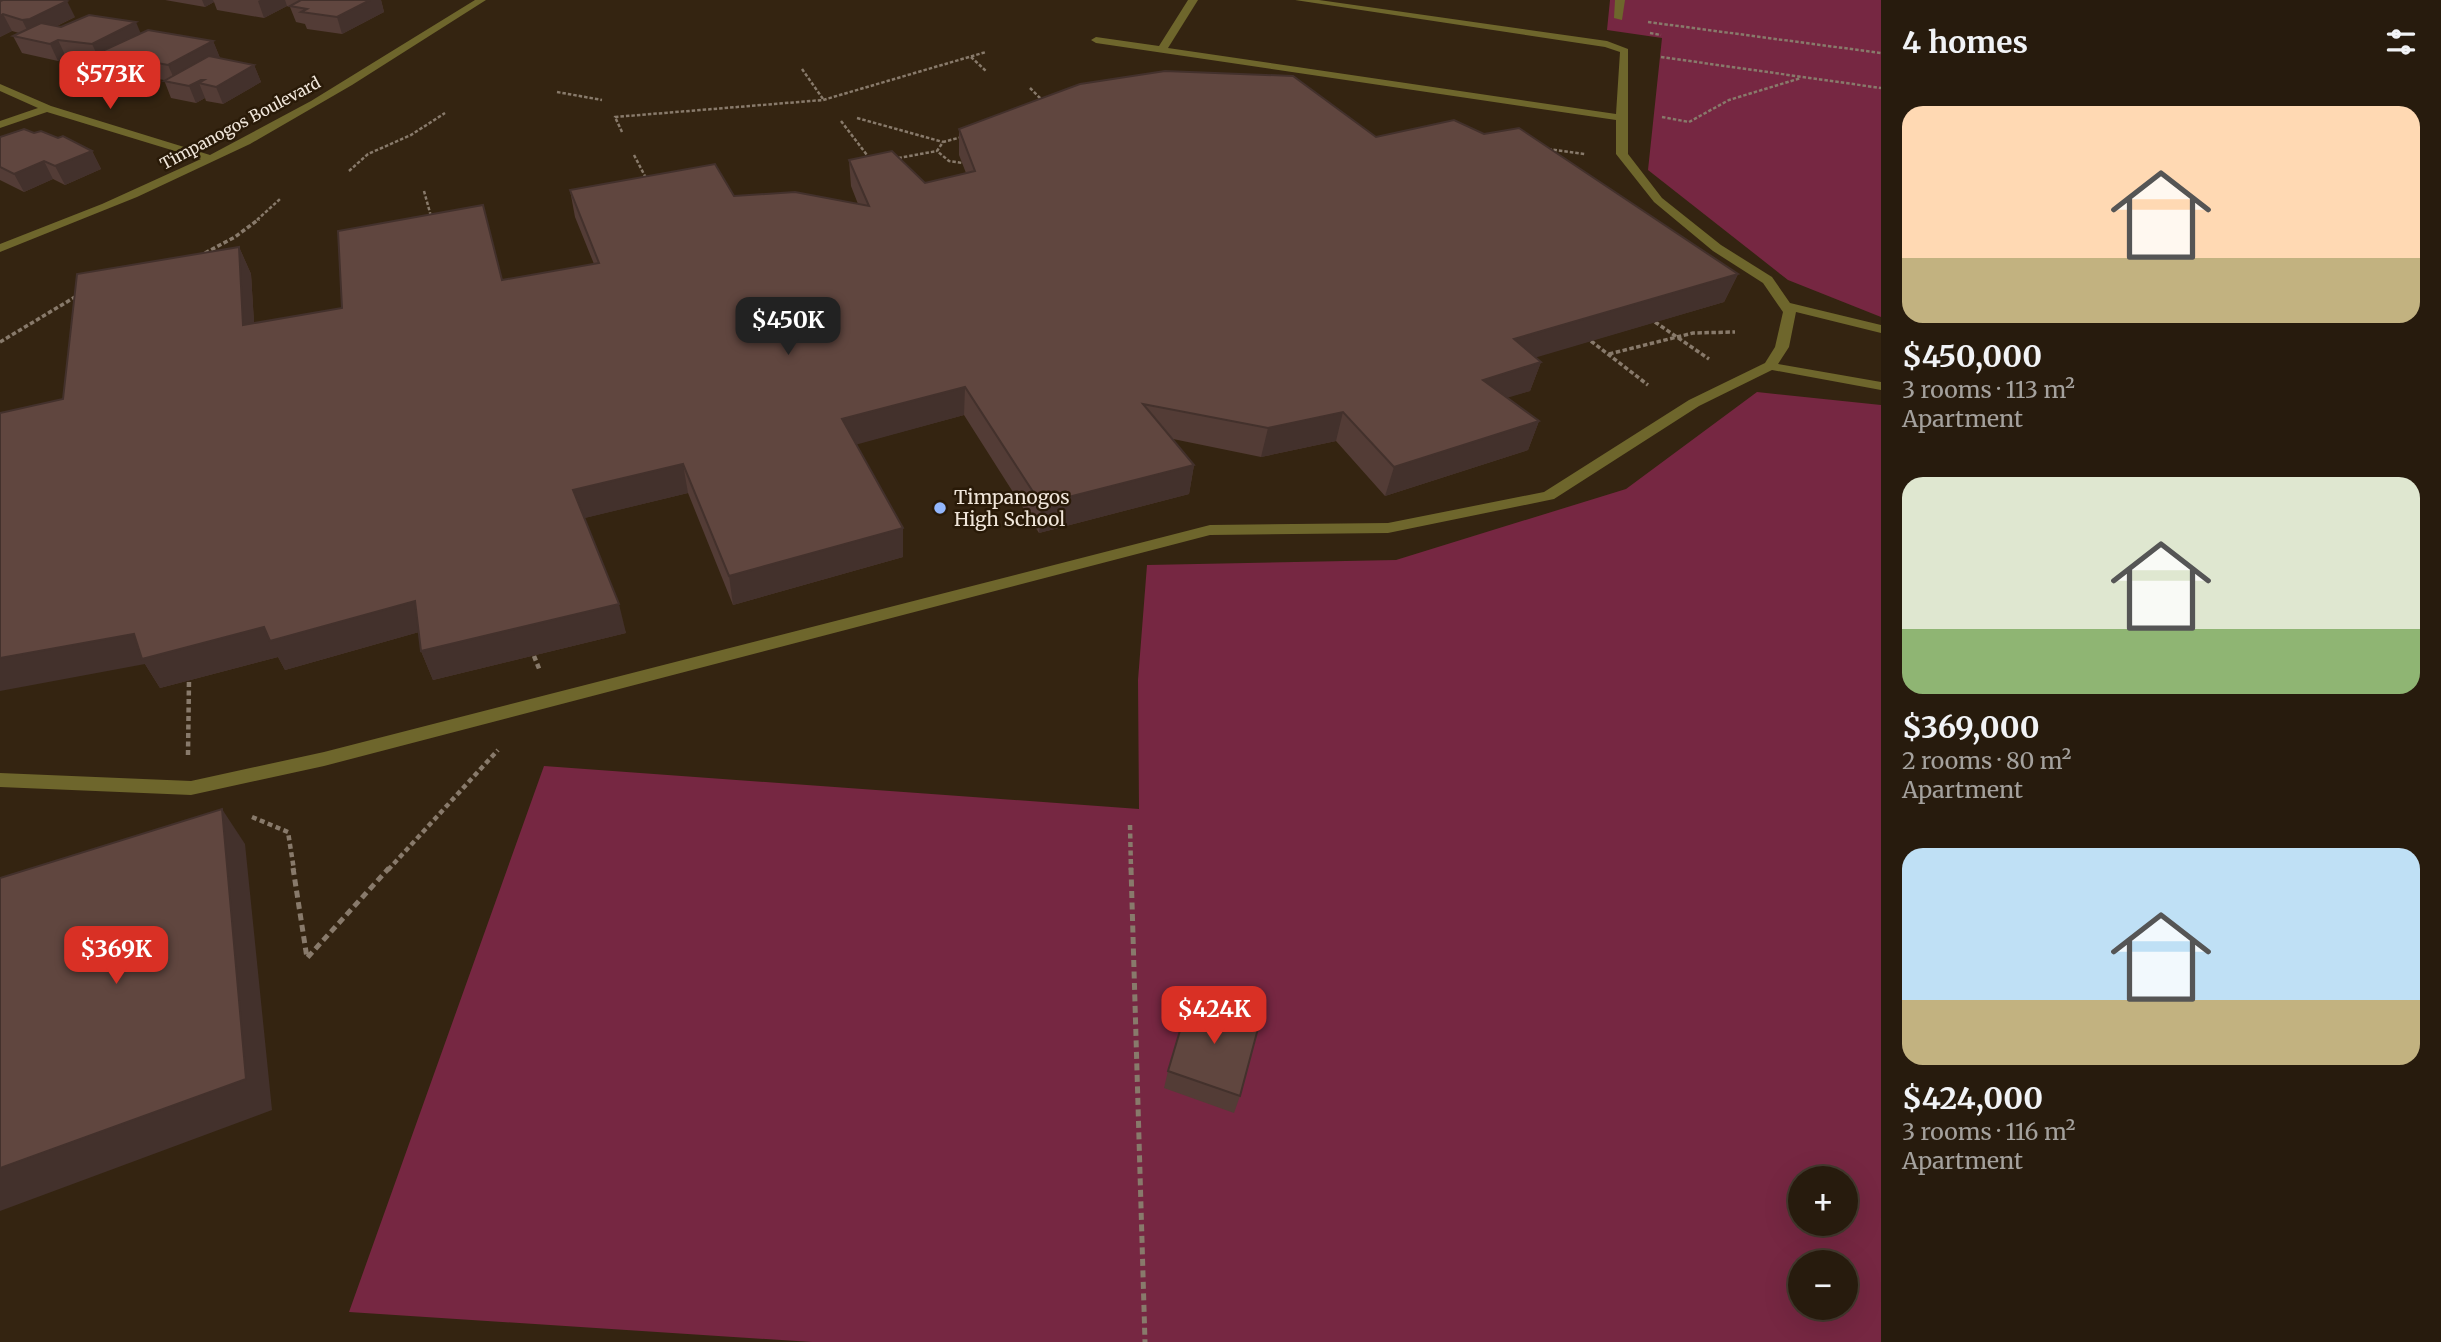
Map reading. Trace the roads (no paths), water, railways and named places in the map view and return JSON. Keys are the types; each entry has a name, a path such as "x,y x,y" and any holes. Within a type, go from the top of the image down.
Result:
{"street":[{"name":"Timpanogos Boulevard","path":"0,248 139,192 211,159 300,112 481,0"},
{"path":"1162,50 1193,0"},
{"path":"0,780 191,788 324,759 1210,530 1388,528 1549,496 1694,403 1770,366 1782,347 1790,312 1787,306 1768,280 1717,248 1658,200 1622,154 1625,51 1607,44 1300,0"},
{"path":"1619,18 1620,0"},
{"path":"1096,40 1621,118"},
{"path":"0,87 47,108 211,159"},
{"path":"0,125 47,108"},
{"path":"1787,306 1881,329"},
{"path":"1770,366 1881,386"}],"place":[{"name":"Timpanogos High School","path":"940,508"}]}
